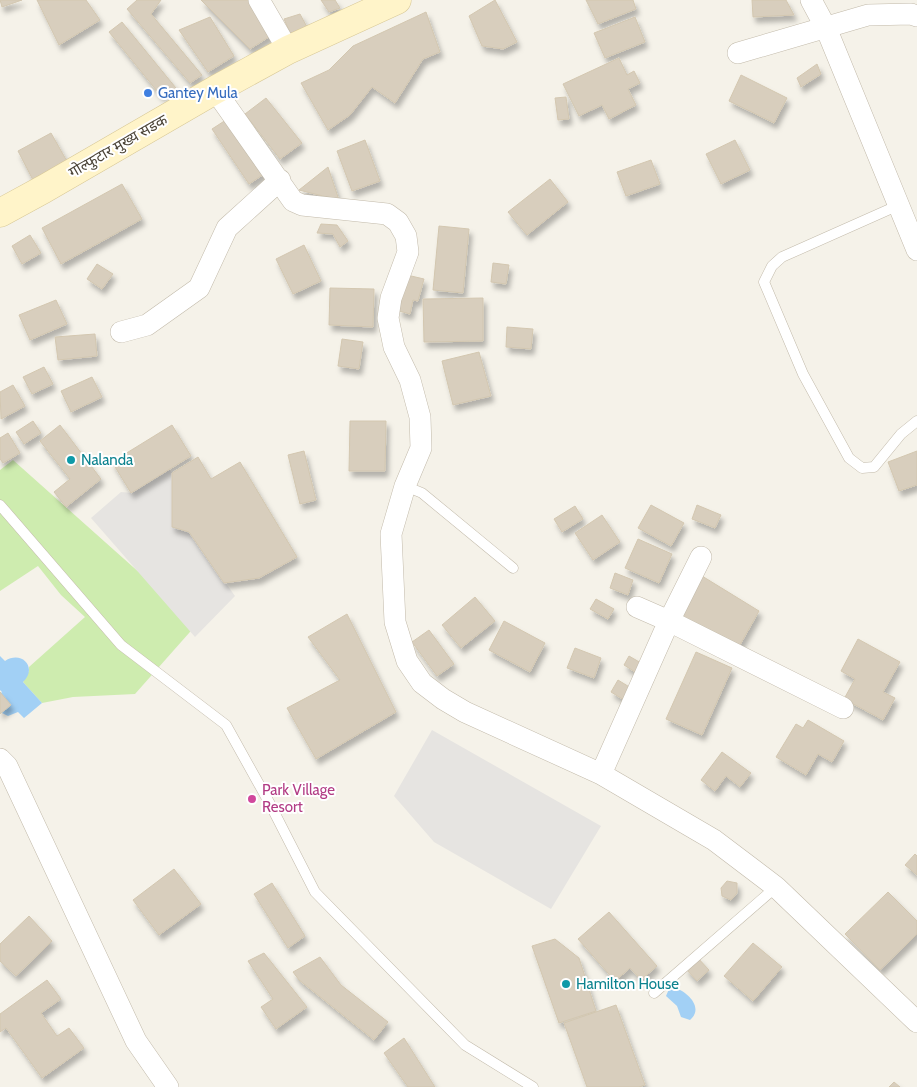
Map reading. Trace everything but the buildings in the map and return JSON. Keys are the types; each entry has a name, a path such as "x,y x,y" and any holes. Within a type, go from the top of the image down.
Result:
{"main road":[{"name":"गोल्फुटार मुख्य सडक","path":"0,213 288,50 397,0"}],"street":[{"path":"259,0 288,50"},
{"path":"811,0 826,28 917,250"},
{"path":"738,53 868,15 910,14 917,16"},
{"path":"215,90 293,201 302,205 388,214 398,222 406,236 408,252 391,298 388,318 394,347 410,380 420,417 421,448 405,486 391,534 395,622 407,661 422,684 465,712 601,774 714,840 776,887 917,1022"},
{"path":"121,332 146,324 199,288 227,228 280,180"},
{"path":"601,774 669,621 701,557"},
{"path":"637,608 669,621 843,708"},
{"path":"0,759 7,766 136,1041 168,1087"}],"lane":[{"path":"899,205 782,257 772,266 764,282 803,374 849,458 862,468 874,466 901,434 917,421"},
{"path":"405,486 422,492 513,568"},
{"path":"0,505 121,645 226,725 270,804 315,892 465,1044 533,1087"},
{"path":"654,992 776,887"}],"green space":[{"path":"13,460 197,624 135,694 73,697 42,703 23,682 29,667 85,617 61,595 38,566 0,591 0,470"}],"shaded area":[{"path":"169,469 172,473 172,526 189,532 235,596 195,637 91,518 121,492 132,493"},
{"path":"432,730 601,826 551,909 434,842 394,796"}],"water":[{"path":"0,656 5,661 11,658 22,659 28,666 29,671 23,682 42,703 24,718 18,712 8,716 0,712 0,694 2,692 0,690"},
{"path":"672,987 688,995 695,1005 694,1015 690,1020 681,1017 677,1006 666,996"}],"place":[{"name":"Gantey Mula","path":"148,93"},
{"name":"Nalanda","path":"71,460"},
{"name":"Park Village Resort","path":"252,799"},
{"name":"Hamilton House","path":"566,984"}]}
